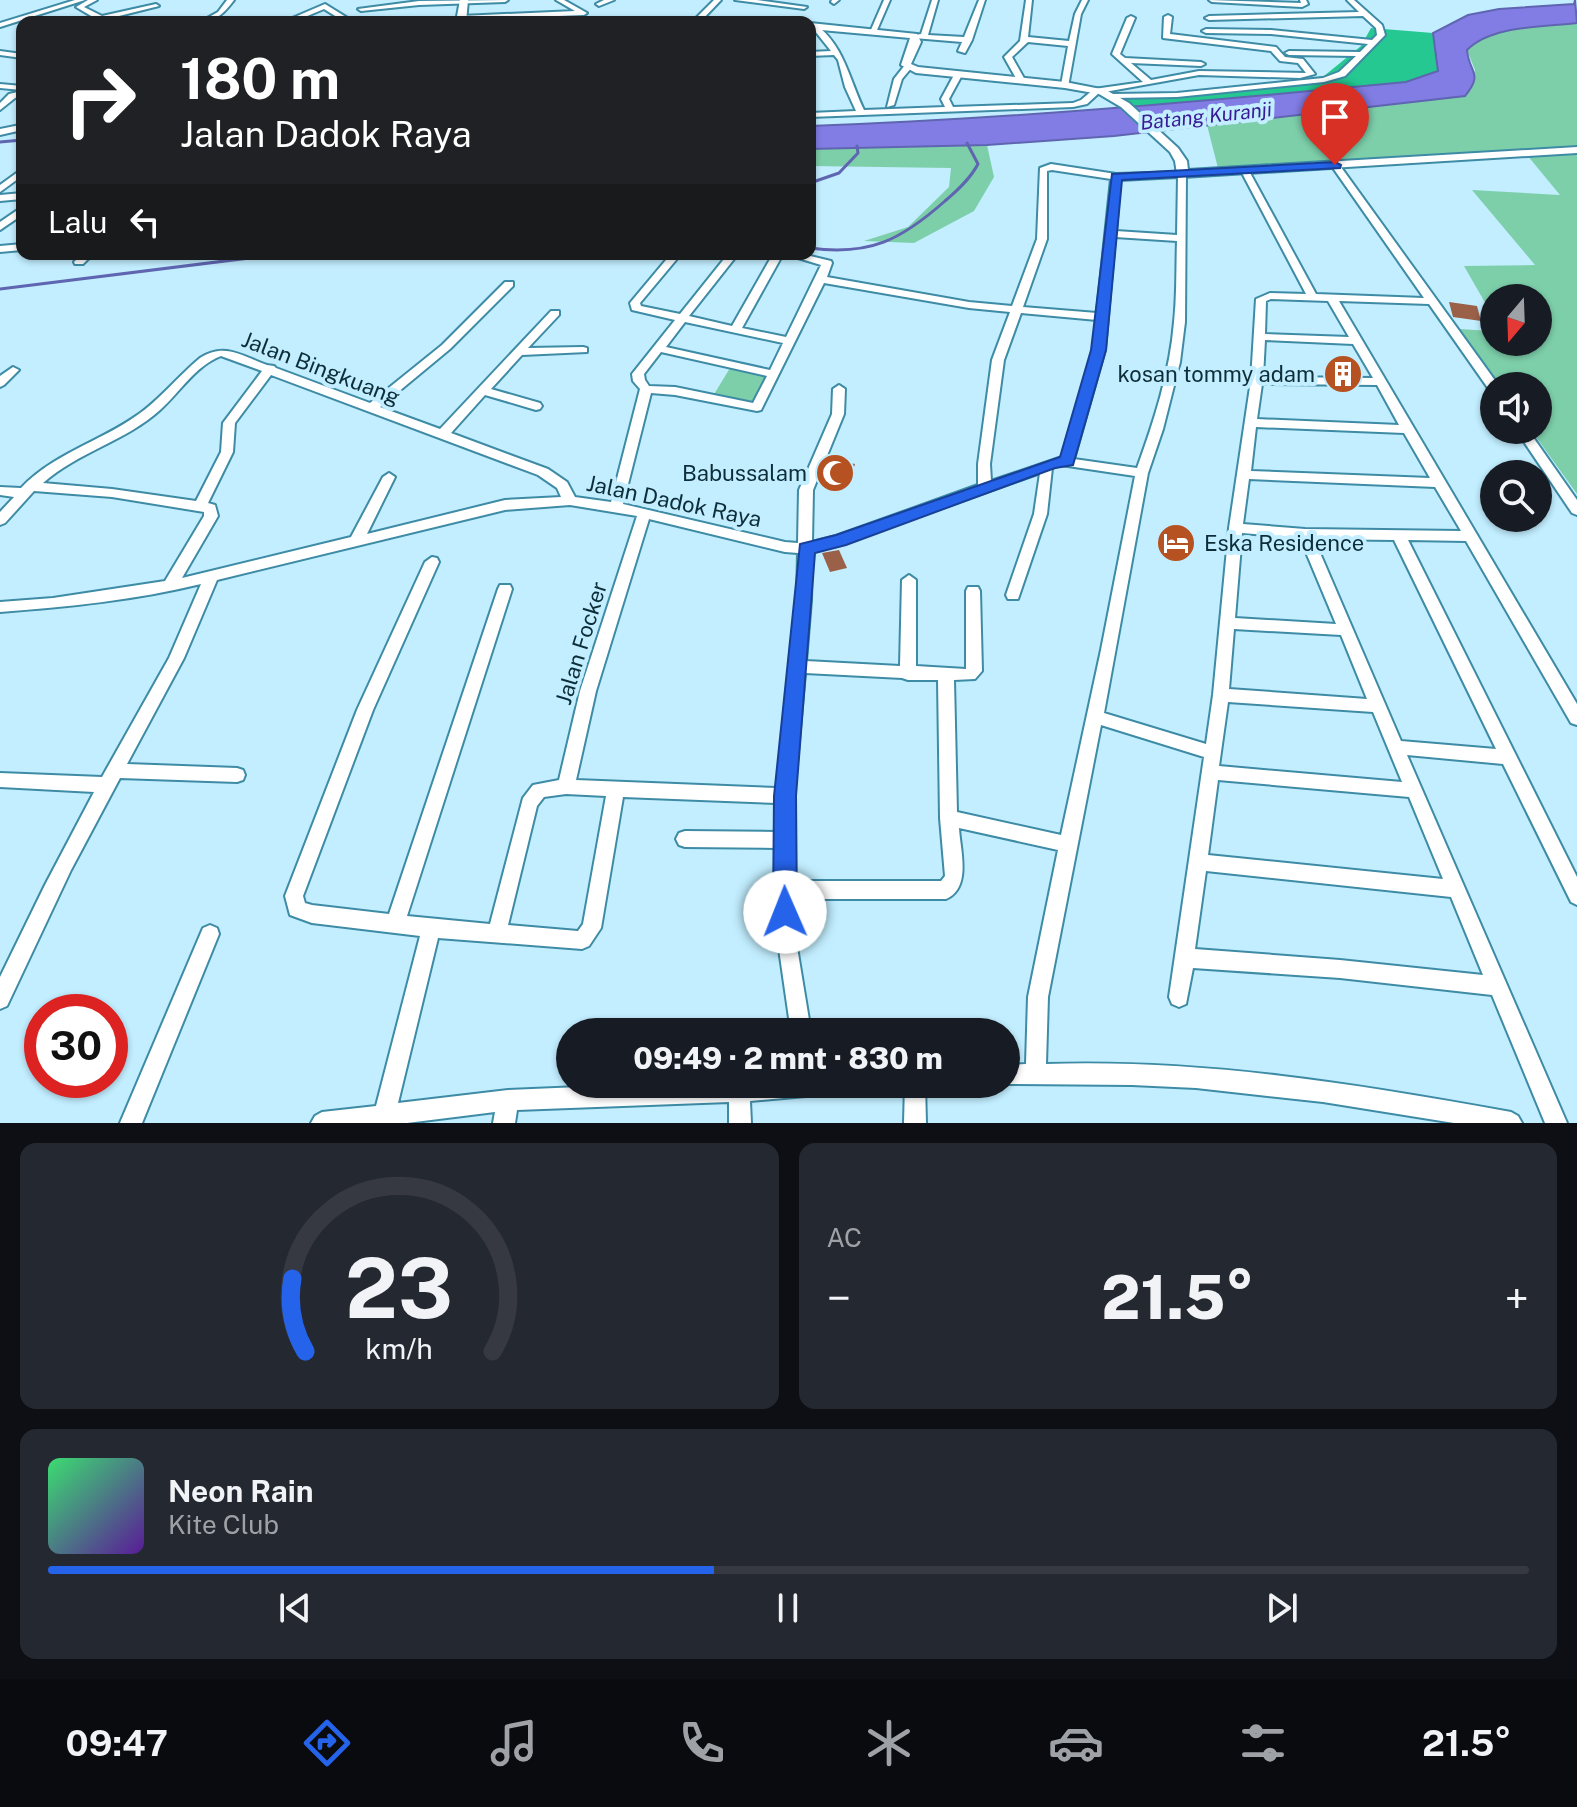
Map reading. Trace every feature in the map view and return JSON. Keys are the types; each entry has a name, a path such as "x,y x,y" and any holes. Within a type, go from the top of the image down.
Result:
{"street":[{"path":"94,0 79,7 96,16"},
{"path":"215,16 231,0"},
{"path":"361,9 505,0"},
{"path":"531,16 584,13 559,0"},
{"path":"599,4 611,0"},
{"path":"702,16 718,0"},
{"path":"738,0 804,7"},
{"path":"873,30 887,0"},
{"path":"908,67 906,62 935,0"},
{"path":"962,51 982,0"},
{"path":"1021,80 1008,57 1024,39 1029,0"},
{"path":"1065,85 1078,14 1085,0"},
{"path":"1200,69 1212,0 1302,5 1305,4 1303,0"},
{"path":"908,67 1065,85 1104,93 1177,95 1324,80 1342,74 1381,35 1381,29 1350,0"},
{"path":"29,16 77,1"},
{"path":"119,16 156,6"},
{"path":"300,16 325,6 335,16"},
{"path":"1209,18 1365,14"},
{"path":"1168,17 1166,36 1160,48 1168,62"},
{"path":"1131,18 1116,51 1121,60 1148,82"},
{"path":"816,26 968,40"},
{"path":"816,30 837,53 861,113"},
{"path":"1206,31 1271,32 1373,42"},
{"path":"1121,60 1168,62 1200,69 1300,76 1311,74 1300,61 1283,59 1272,49 1166,36"},
{"path":"1024,39 1073,44"},
{"path":"816,54 837,53"},
{"path":"1277,53 1364,54"},
{"path":"890,105 898,79 908,67"},
{"path":"816,115 1073,105 1104,93 1200,69"},
{"path":"949,108 945,99 958,75"},
{"path":"1036,1074 1038,997 1067,844 1142,473 1174,362 1180,322 1181,161 1162,138 1125,105 1104,93"},
{"path":"0,108 16,94"},
{"path":"985,487 984,464 998,360 1042,239 1044,168 1116,177 1577,150"},
{"path":"1335,165 1483,372"},
{"path":"1245,171 1312,296"},
{"path":"0,189 16,177"},
{"path":"1067,461 1093,373 1104,317 1116,177"},
{"path":"1110,234 1180,238"},
{"path":"671,260 634,306 789,341"},
{"path":"728,260 638,374 639,381 646,389 675,391 755,408 821,279 827,263 815,260"},
{"path":"736,329 775,260"},
{"path":"821,279 1015,310 1104,317"},
{"path":"372,408 446,347 509,284"},
{"path":"1179,997 1221,695 1236,528 1257,380 1261,299 1270,296 1312,296 1432,301"},
{"path":"1331,297 1577,718"},
{"path":"442,435 555,313"},
{"path":"1261,337 1358,341"},
{"path":"657,348 774,374"},
{"path":"520,352 583,350"},
{"name":"Jalan Bingkuang","path":"28,489 48,473 107,441 149,413 210,355 225,353 553,477 562,485 570,501"},
{"path":"200,506 227,452 229,423 270,368"},
{"path":"0,383 13,370"},
{"path":"1257,380 1382,382"},
{"path":"616,507 646,389"},
{"path":"799,1018 791,973 784,890 785,796 806,548 806,490 838,414 839,389"},
{"path":"483,391 536,406"},
{"path":"1251,423 1409,429"},
{"path":"1532,444 1577,510"},
{"name":"Jalan Dadok Raya","path":"0,607 53,603 170,586 505,505 570,501 616,507 754,541 806,548 839,540 1067,461 1142,473"},
{"path":"1013,595 1040,508 1047,478 1046,466"},
{"path":"1245,475 1439,483"},
{"path":"357,539 389,477"},
{"path":"0,520 28,489"},
{"path":"0,491 28,489 112,493 210,508 212,513 170,586"},
{"name":"Jalan Focker","path":"566,787 588,691 644,514"},
{"path":"1236,528 1305,534 1471,536"},
{"path":"1305,534 1556,1123"},
{"path":"1399,536 1577,896"},
{"path":"432,562 365,710 293,901 302,912 576,941 590,934 616,789"},
{"path":"0,999 111,778 160,695 198,616 211,577"},
{"path":"908,674 909,580"},
{"path":"395,923 505,589"},
{"path":"797,667 967,676 974,671 973,591"},
{"path":"1228,623 1346,630"},
{"path":"784,890 946,890 954,878 949,818 946,676"},
{"path":"1221,695 1378,706"},
{"path":"1095,717 1212,753"},
{"path":"1395,747 1507,757"},
{"path":"1209,772 1413,790"},
{"path":"0,780 237,775"},
{"path":"497,933 532,797 546,787 785,796"},
{"path":"949,818 1067,844"},
{"path":"685,839 784,840"},
{"path":"1199,862 1455,889"},
{"path":"377,1119 431,928"},
{"path":"131,1123 210,934"},
{"path":"1185,958 1340,969 1498,986"},
{"path":"1020,1075 1235,1083 1344,1095 1511,1123"},
{"path":"322,1123 377,1119 508,1100 559,1098"},
{"path":"739,1098 740,1123"},
{"path":"915,1098 915,1123"},
{"path":"504,1123 508,1100"}],"green space":[{"path":"1577,23 1577,494 1541,444 1552,444 1552,372 1490,372 1460,329 1480,330 1480,356 1552,356 1552,284 1480,284 1480,294 1464,266 1535,265 1472,190 1560,195 1527,155 1339,168 1219,172 1207,125 1465,96 1475,70 1467,50 1490,36"},
{"path":"1371,28 1433,33 1439,71 1406,82 1135,108 1120,97 1223,89 1324,76 1361,46"},
{"path":"987,145 994,177 974,211 914,243 864,241 908,227 949,187 951,168 816,166 816,149"},
{"path":"730,368 769,376 752,404 713,396"}],"water":[{"name":"Batang Kuranji","path":"1575,0 1577,23 1504,32 1477,42 1467,50 1475,77 1465,96 1114,136 987,145 816,149 816,126 1034,114 1406,82 1438,71 1433,33 1468,15 1499,9 1574,4"}],"building":[{"path":"1449,302 1477,306 1480,321 1453,317"},
{"name":"Babussalam","path":"829,459 855,464 847,488 819,483"},
{"path":"839,550 847,568 830,572 822,553"}],"waterway":[{"path":"0,142 16,141"},
{"path":"816,249 850,250 867,247 914,226 955,193 975,169 978,164 967,143"},
{"path":"816,181 839,173 858,153 857,146"},
{"path":"0,289 233,260"}],"place":[{"name":"kosan tommy adam","path":"1343,374"},
{"name":"Babussalam","path":"835,473"},
{"name":"Eska Residence","path":"1176,543"}],"route":[{"path":"785,912 785,796 806,548 839,540 1053,463 1067,461 1099,350 1116,177 1335,165"}]}
